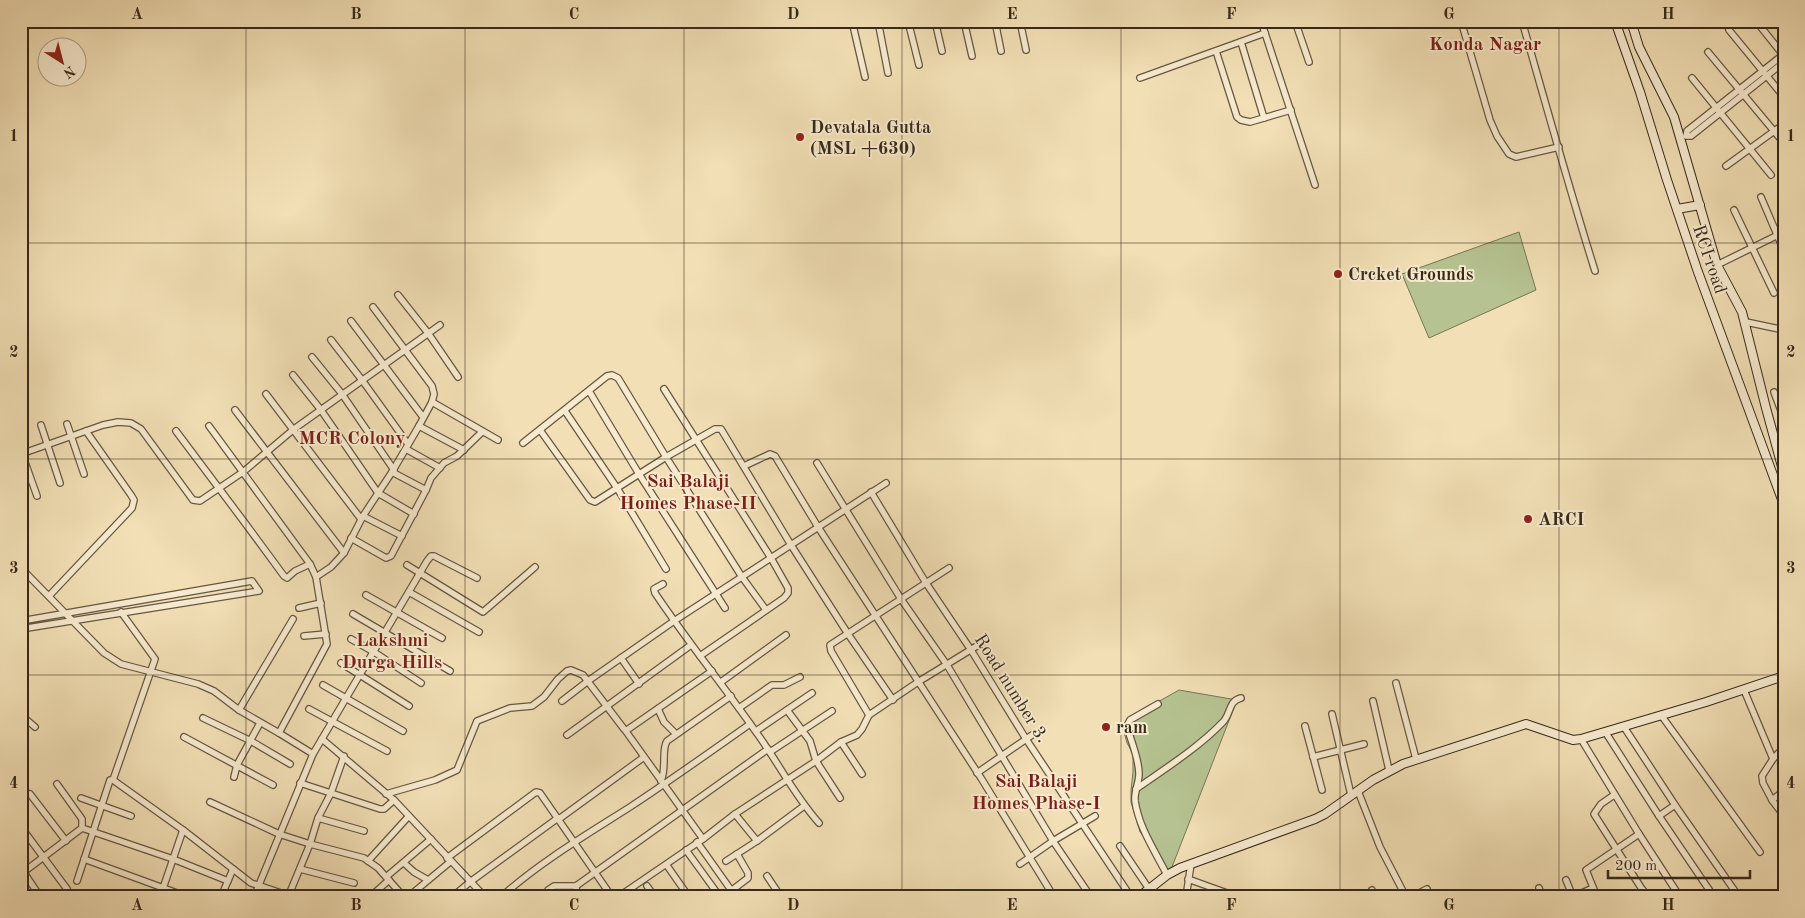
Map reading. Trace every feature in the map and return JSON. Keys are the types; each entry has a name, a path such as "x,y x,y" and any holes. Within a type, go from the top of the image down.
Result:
{"main road":[{"name":"RCI road","path":"1615,21 1640,92 1676,209 1784,505"},
{"path":"1630,21 1639,47 1683,137 1717,266 1746,322 1784,474"},
{"path":"1676,209 1700,205"},
{"path":"1754,424 1769,419"},
{"path":"1138,897 1167,875 1180,868 1325,814 1389,770 1416,760 1526,724 1573,740 1581,739 1606,733 1784,676"}],"street":[{"path":"852,21 865,77"},
{"path":"878,21 888,73"},
{"path":"908,21 919,65"},
{"path":"935,21 942,51"},
{"path":"964,21 972,56"},
{"path":"995,21 1001,51"},
{"path":"1020,21 1026,50"},
{"path":"1261,21 1315,185"},
{"path":"1295,21 1308,62"},
{"path":"1461,21 1490,120 1497,136 1509,154 1516,157 1559,147"},
{"path":"1522,21 1572,198 1595,270"},
{"path":"1683,137 1691,136 1718,110 1764,73 1783,54 1756,21"},
{"path":"1729,30 1784,97"},
{"path":"1140,78 1265,33"},
{"path":"1241,42 1264,118"},
{"path":"1216,51 1237,117 1245,122 1250,122 1291,110"},
{"path":"1708,52 1784,143"},
{"path":"1764,73 1784,62"},
{"path":"1692,78 1771,175"},
{"path":"1726,166 1784,124"},
{"path":"1761,197 1784,251"},
{"path":"1734,210 1774,293"},
{"path":"1717,266 1784,232"},
{"path":"398,295 428,333 458,377"},
{"path":"316,576 331,567 344,553 362,518 393,471 419,426 432,402 434,394 432,386 373,307"},
{"path":"351,321 423,417"},
{"path":"1746,322 1784,330"},
{"path":"37,496 22,453 118,422 137,425 193,500 200,500 243,472 294,429 440,325"},
{"path":"330,340 362,380 407,447 440,468"},
{"path":"312,358 342,394 393,471 426,490"},
{"path":"292,375 321,410 378,493 414,514"},
{"path":"523,443 608,376 612,375 618,378 742,577 766,610"},
{"path":"664,389 786,582 788,592 784,598 700,656"},
{"path":"589,391 639,474 726,608"},
{"path":"1774,392 1784,419"},
{"path":"266,394 362,518 402,536"},
{"path":"432,402 498,440"},
{"path":"235,410 344,553"},
{"path":"565,411 617,488 666,569"},
{"path":"67,424 84,474"},
{"path":"41,425 60,482"},
{"path":"209,426 310,564 316,576 327,644 279,733"},
{"path":"419,426 464,450"},
{"path":"540,430 590,500 596,502 696,439 715,429 721,429 791,545 893,700"},
{"path":"176,431 284,576 287,578 295,571 310,564"},
{"path":"49,596 118,524 134,504 131,495 86,432"},
{"path":"351,538 387,558 393,553 431,478 482,432"},
{"path":"744,466 766,455 774,456 1054,897"},
{"path":"817,463 847,508 901,599 947,665 1053,841 1091,897"},
{"path":"562,701 674,621 886,483"},
{"name":"Road number 3.","path":"871,492 926,583 971,650 1026,739 1131,897"},
{"path":"254,897 312,754 431,556 477,578"},
{"path":"407,565 483,612 535,567"},
{"path":"21,568 104,653 114,660 121,664 198,684 214,691 239,710 312,754"},
{"path":"870,715 829,647 830,645 949,568"},
{"path":"21,621 252,581 259,591 21,630"},
{"path":"663,584 654,591 691,645 721,682 756,731 804,806 819,823"},
{"path":"409,592 479,632"},
{"path":"366,595 442,638"},
{"path":"300,608 321,604"},
{"path":"77,881 110,780 113,780 155,659 116,605"},
{"path":"353,614 450,671"},
{"path":"239,710 293,619"},
{"path":"304,636 326,634"},
{"path":"721,682 786,635"},
{"path":"351,639 421,683"},
{"path":"618,897 841,742 860,732 870,715 918,682 985,641"},
{"path":"567,735 691,645"},
{"path":"621,658 639,684"},
{"path":"341,663 409,706"},
{"path":"386,794 435,780 457,770 477,721 510,708 532,706 544,697 558,679 571,670 583,675 625,730 682,810 731,890"},
{"path":"625,730 630,729 712,671"},
{"path":"739,708 772,685 784,685 800,677"},
{"path":"1396,683 1416,760"},
{"path":"323,685 403,731"},
{"path":"1744,690 1773,760"},
{"path":"756,731 812,693"},
{"path":"662,783 665,769 665,743 731,696"},
{"path":"1136,789 1200,744 1223,722 1230,705 1241,698"},
{"path":"1373,701 1389,770"},
{"path":"1158,704 1130,720 1126,726 1138,761 1139,776 1135,798 1144,832 1167,875"},
{"path":"309,708 387,751"},
{"path":"658,709 664,722 676,734"},
{"path":"787,710 810,741 816,761 840,798"},
{"path":"547,897 548,890 554,886 576,886 682,810 832,711"},
{"path":"1332,714 1355,793 1406,897"},
{"path":"21,715 35,727"},
{"path":"1660,715 1760,852"},
{"path":"203,718 250,741 290,764"},
{"path":"234,777 237,765 260,723"},
{"path":"501,897 514,885 750,724"},
{"path":"1306,726 1322,790"},
{"path":"1624,727 1739,897"},
{"path":"1606,733 1714,897"},
{"path":"977,773 1032,735"},
{"path":"184,737 273,785"},
{"path":"322,739 394,800 485,897"},
{"path":"1581,739 1680,897"},
{"path":"841,742 862,774"},
{"path":"1313,757 1364,744"},
{"path":"1784,747 1762,776 1763,783 1772,800 1784,816"},
{"path":"113,780 183,830 251,883 290,896 318,818 331,793 344,756"},
{"path":"452,897 470,882 644,757"},
{"path":"300,783 380,809 394,800"},
{"path":"57,784 82,819 82,828"},
{"path":"1772,800 1784,791"},
{"path":"210,802 279,834 364,858 388,878 406,897 449,860 536,792 540,793 612,897"},
{"path":"30,794 66,841"},
{"path":"1614,794 1601,804 1594,814 1647,897"},
{"path":"81,798 131,816"},
{"path":"1659,816 1675,805"},
{"path":"726,861 757,841 804,806"},
{"path":"736,814 757,841"},
{"path":"1020,864 1053,841 1095,816"},
{"path":"368,861 408,817"},
{"path":"318,818 364,831"},
{"path":"21,827 67,888"},
{"path":"82,828 173,859 228,881"},
{"path":"37,892 22,872 82,828"},
{"path":"160,897 183,830"},
{"path":"1597,897 1586,870 1639,834"},
{"path":"370,897 404,862 431,840"},
{"path":"1120,846 1149,889"},
{"path":"686,850 721,897 748,878 748,873 737,854"},
{"path":"84,859 188,897"},
{"path":"404,862 414,872 428,880"},
{"path":"1186,897 1191,864"},
{"path":"668,867 689,897"},
{"path":"221,897 233,869"},
{"path":"300,869 354,883"},
{"path":"767,876 781,897"},
{"path":"1188,880 1227,893 1231,897"},
{"path":"1566,880 1573,897 1592,888"},
{"path":"576,886 577,897"},
{"path":"647,886 655,897"},
{"path":"1539,888 1543,897"},
{"path":"1411,897 1427,889"},
{"path":"1216,897 1218,890"},
{"path":"1372,890 1375,897"},
{"path":"1636,897 1643,890"}],"green space":[{"path":"1519,232 1536,290 1429,338 1402,274"},
{"path":"1179,690 1237,700 1170,872 1159,865 1151,844 1140,832 1131,802 1133,754 1127,743 1122,725"}],"place":[{"name":"Devatala Gutta (MSL +630)","path":"800,137"},
{"name":"Crcket Grounds","path":"1338,274"},
{"name":"ARCI","path":"1528,519"},
{"name":"ram","path":"1106,727"}],"district":[{"name":"Konda Nagar","path":"1485,43"},
{"name":"MCR Colony","path":"352,437"},
{"name":"Sai Balaji Homes Phase-II","path":"688,491"},
{"name":"Lakshmi Durga Hills","path":"392,650"},
{"name":"Sai Balaji Homes Phase-I","path":"1036,791"}]}
